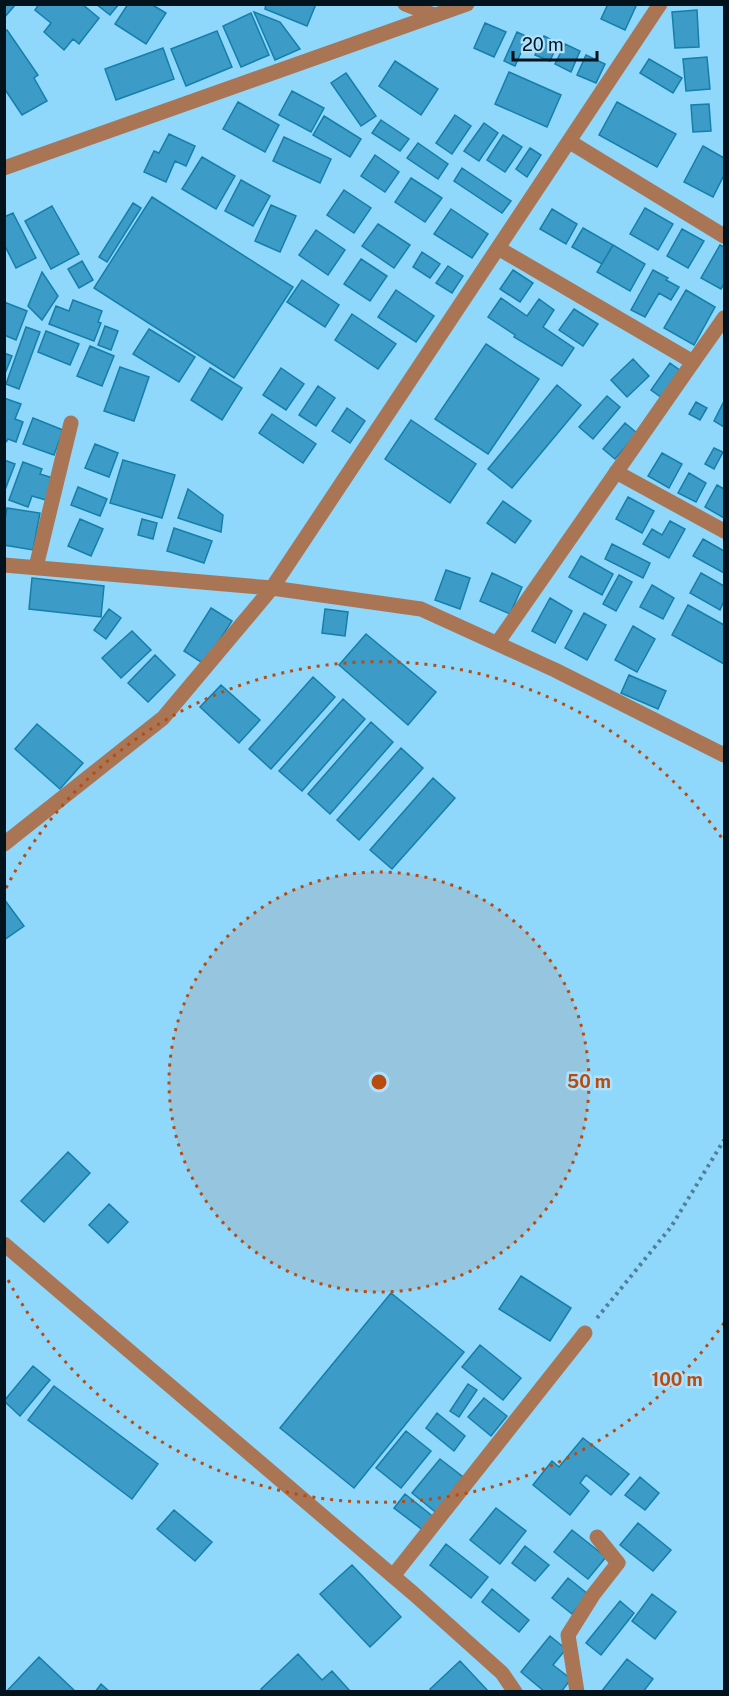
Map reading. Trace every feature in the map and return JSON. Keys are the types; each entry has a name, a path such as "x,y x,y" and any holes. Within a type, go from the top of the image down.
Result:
{"street":[{"path":"405,4 434,15"},
{"path":"4,168 467,4"},
{"path":"4,844 163,718 272,588 660,4"},
{"path":"570,142 724,236"},
{"path":"498,248 693,362"},
{"path":"498,642 724,318"},
{"path":"36,567 71,423"},
{"path":"616,472 724,531"},
{"path":"4,565 272,588 421,609 498,642 724,755"},
{"path":"4,1244 393,1576 501,1673 515,1692"},
{"path":"393,1576 585,1333"},
{"path":"577,1692 568,1635 593,1595 618,1563 597,1537"}],"path":[{"path":"585,1333 671,1227 724,1140"}],"building":[{"path":"4,4 15,5 4,18"},
{"path":"39,4 82,4 99,18 79,44 73,39 64,50 44,32 51,23 35,10"},
{"path":"96,4 119,4 110,15"},
{"path":"128,4 151,4 166,13 146,44 115,24"},
{"path":"266,4 316,4 307,26 265,9"},
{"path":"608,4 636,6 625,30 601,19"},
{"path":"697,10 699,47 675,48 672,12"},
{"path":"254,12 280,22 300,49 275,60"},
{"path":"251,13 269,55 241,67 223,26"},
{"path":"485,23 506,32 494,57 474,48"},
{"path":"7,30 38,75 34,78 47,101 22,115 4,88 4,32"},
{"path":"217,31 232,67 186,86 171,49"},
{"path":"517,32 528,37 515,66 504,61"},
{"path":"544,36 558,43 550,61 535,55"},
{"path":"565,44 580,51 571,72 555,64"},
{"path":"163,48 174,79 116,100 105,69"},
{"path":"586,55 605,64 596,83 577,75"},
{"path":"707,57 710,89 686,91 683,59"},
{"path":"649,59 682,78 673,93 640,73"},
{"path":"395,61 438,89 421,115 379,86"},
{"path":"509,72 561,95 547,127 495,104"},
{"path":"346,73 376,116 361,126 331,83"},
{"path":"292,91 324,108 311,132 279,115"},
{"path":"238,102 279,125 265,152 223,129"},
{"path":"617,102 676,134 657,167 599,135"},
{"path":"709,104 711,131 693,132 691,105"},
{"path":"455,115 471,126 452,154 436,143"},
{"path":"324,116 361,139 350,157 313,135"},
{"path":"381,120 409,139 400,151 372,133"},
{"path":"484,123 498,133 479,161 464,151"},
{"path":"169,134 195,146 186,166 175,161 166,182 144,172 154,151 159,153"},
{"path":"503,135 522,147 505,172 487,160"},
{"path":"284,137 331,159 320,183 273,161"},
{"path":"418,143 448,164 438,179 407,158"},
{"path":"703,146 724,158 724,175 713,197 684,182"},
{"path":"530,148 541,155 527,177 516,169"},
{"path":"375,155 399,172 385,192 361,176"},
{"path":"202,157 235,176 216,209 182,189"},
{"path":"462,168 511,201 502,213 454,181"},
{"path":"411,178 442,198 425,222 395,202"},
{"path":"241,180 270,196 253,226 225,211"},
{"path":"344,190 371,208 354,233 327,215"},
{"path":"152,197 293,287 234,378 94,288"},
{"path":"133,203 141,208 107,262 99,257"},
{"path":"271,205 296,216 280,252 255,241"},
{"path":"52,206 79,254 51,269 25,221"},
{"path":"645,208 673,224 658,250 630,234"},
{"path":"451,209 488,234 472,258 434,234"},
{"path":"552,209 577,224 566,244 540,229"},
{"path":"13,213 36,258 16,268 4,244 4,217"},
{"path":"378,224 410,245 394,268 362,246"},
{"path":"583,228 613,245 602,264 572,247"},
{"path":"682,229 704,241 688,268 667,256"},
{"path":"316,230 345,250 328,275 299,255"},
{"path":"613,245 645,264 630,291 597,272"},
{"path":"720,245 724,247 724,284 721,289 701,278"},
{"path":"422,252 440,264 430,278 413,267"},
{"path":"361,259 387,276 370,301 344,284"},
{"path":"82,261 93,280 79,288 68,269"},
{"path":"448,266 463,276 452,293 436,283"},
{"path":"513,270 533,283 520,302 500,289"},
{"path":"653,270 679,287 671,300 659,293 645,317 631,310"},
{"path":"42,272 58,296 42,320 28,306"},
{"path":"302,280 339,305 325,327 287,302"},
{"path":"396,290 434,316 416,342 378,317"},
{"path":"686,290 715,307 694,345 664,328"},
{"path":"501,298 527,316 539,299 554,310 543,327 574,348 562,366 514,337 515,335 488,317"},
{"path":"73,300 102,311 98,322 101,323 94,341 49,324 56,306 69,311"},
{"path":"4,302 27,311 16,340 4,335"},
{"path":"574,309 598,324 583,346 559,330"},
{"path":"352,314 396,344 378,369 335,340"},
{"path":"105,326 118,331 111,350 98,345"},
{"path":"26,327 40,332 19,389 6,384"},
{"path":"149,329 195,357 179,382 133,354"},
{"path":"46,331 79,344 70,365 38,352"},
{"path":"486,344 539,379 488,454 435,419"},
{"path":"90,346 114,356 102,386 77,376"},
{"path":"4,353 12,356 4,376"},
{"path":"633,359 649,376 627,397 611,380"},
{"path":"670,363 681,371 662,398 651,390"},
{"path":"120,367 149,377 134,421 104,411"},
{"path":"210,368 242,388 222,420 191,400"},
{"path":"281,368 304,384 286,410 263,395"},
{"path":"557,385 581,405 512,488 488,469"},
{"path":"318,386 335,398 316,426 299,415"},
{"path":"607,396 620,407 593,439 579,427"},
{"path":"4,398 21,404 15,419 23,422 16,442 8,439 4,442"},
{"path":"724,401 724,427 714,421"},
{"path":"696,402 707,408 700,420 689,414"},
{"path":"347,408 365,421 350,443 332,431"},
{"path":"272,414 316,444 303,463 259,433"},
{"path":"33,418 63,430 54,455 23,444"},
{"path":"411,420 476,464 450,503 385,459"},
{"path":"625,423 637,433 615,459 603,449"},
{"path":"95,444 118,453 109,477 85,468"},
{"path":"714,448 723,452 714,469 705,464"},
{"path":"662,453 682,464 669,488 648,476"},
{"path":"4,460 15,464 5,490 4,490"},
{"path":"123,460 175,475 162,518 110,503"},
{"path":"23,462 42,469 40,474 53,478 46,500 32,496 28,507 9,500"},
{"path":"689,473 706,483 696,502 678,493"},
{"path":"717,485 724,489 724,518 705,507"},
{"path":"78,487 107,499 100,516 71,505"},
{"path":"188,489 223,515 221,532 178,518"},
{"path":"628,497 654,511 642,533 616,519"},
{"path":"503,501 531,521 515,543 487,523"},
{"path":"7,508 40,513 33,550 4,545"},
{"path":"80,519 103,529 91,556 68,546"},
{"path":"142,519 157,523 153,539 138,535"},
{"path":"670,521 685,529 669,558 643,544 652,529 662,535"},
{"path":"174,528 212,541 204,563 167,551"},
{"path":"703,539 724,551 724,573 693,556"},
{"path":"612,544 650,563 643,578 605,559"},
{"path":"581,556 613,574 602,595 569,577"},
{"path":"446,570 470,578 460,609 435,600"},
{"path":"492,573 522,587 510,614 480,601"},
{"path":"701,573 724,586 724,601 720,610 690,593"},
{"path":"619,575 632,582 616,611 603,604"},
{"path":"32,578 104,586 101,617 29,609"},
{"path":"652,585 674,598 663,619 640,607"},
{"path":"550,598 572,611 555,643 532,631"},
{"path":"688,605 724,625 724,664 672,635"},
{"path":"211,608 232,621 204,664 184,651"},
{"path":"109,609 121,618 106,639 94,630"},
{"path":"325,609 348,612 345,636 322,633"},
{"path":"584,613 606,625 587,660 565,648"},
{"path":"633,626 655,639 637,672 615,660"},
{"path":"132,631 151,650 121,678 102,658"},
{"path":"366,634 436,692 408,725 339,665"},
{"path":"155,655 175,675 148,702 128,683"},
{"path":"629,675 666,691 658,709 621,693"},
{"path":"313,677 335,697 271,769 249,749"},
{"path":"221,685 260,720 239,743 200,707"},
{"path":"343,699 365,719 302,791 279,771"},
{"path":"371,722 393,742 330,814 308,794"},
{"path":"37,724 83,763 60,789 15,749"},
{"path":"401,748 423,768 359,840 337,820"},
{"path":"433,778 455,798 392,869 370,850"},
{"path":"4,899 24,926 4,940"},
{"path":"68,1152 90,1173 44,1222 21,1201"},
{"path":"109,1204 128,1222 108,1243 89,1225"},
{"path":"521,1276 571,1308 550,1341 499,1309"},
{"path":"391,1293 464,1352 354,1488 280,1428"},
{"path":"480,1345 521,1378 503,1400 462,1367"},
{"path":"33,1366 50,1380 20,1416 4,1401"},
{"path":"468,1384 477,1390 459,1417 450,1411"},
{"path":"54,1386 158,1464 132,1499 28,1420"},
{"path":"484,1398 507,1416 491,1436 468,1417"},
{"path":"437,1413 465,1436 454,1451 426,1428"},
{"path":"406,1431 431,1451 401,1488 376,1468"},
{"path":"583,1438 629,1474 611,1495 586,1475 580,1483 589,1491 570,1515 533,1485 552,1461 559,1467"},
{"path":"440,1459 467,1480 439,1515 412,1493"},
{"path":"640,1477 659,1493 645,1510 625,1495"},
{"path":"405,1494 435,1518 424,1531 394,1508"},
{"path":"496,1508 526,1531 500,1564 470,1540"},
{"path":"174,1510 212,1542 195,1561 157,1529"},
{"path":"638,1523 671,1550 653,1571 620,1545"},
{"path":"572,1530 606,1557 588,1579 554,1552"},
{"path":"446,1544 488,1577 471,1598 430,1565"},
{"path":"525,1546 549,1565 535,1581 512,1563"},
{"path":"352,1565 401,1617 370,1647 320,1594"},
{"path":"568,1578 588,1594 572,1614 552,1598"},
{"path":"492,1589 529,1620 519,1632 482,1602"},
{"path":"652,1594 676,1612 655,1639 632,1621"},
{"path":"620,1601 634,1613 601,1655 586,1643"},
{"path":"550,1636 566,1649 553,1665 571,1679 561,1692 545,1692 521,1672"},
{"path":"298,1654 322,1680 332,1671 350,1691 264,1692 261,1689"},
{"path":"39,1657 76,1692 6,1692"},
{"path":"627,1659 653,1679 643,1692 601,1692"},
{"path":"460,1661 489,1692 432,1692 430,1689"},
{"path":"101,1684 110,1692 95,1692"}]}
